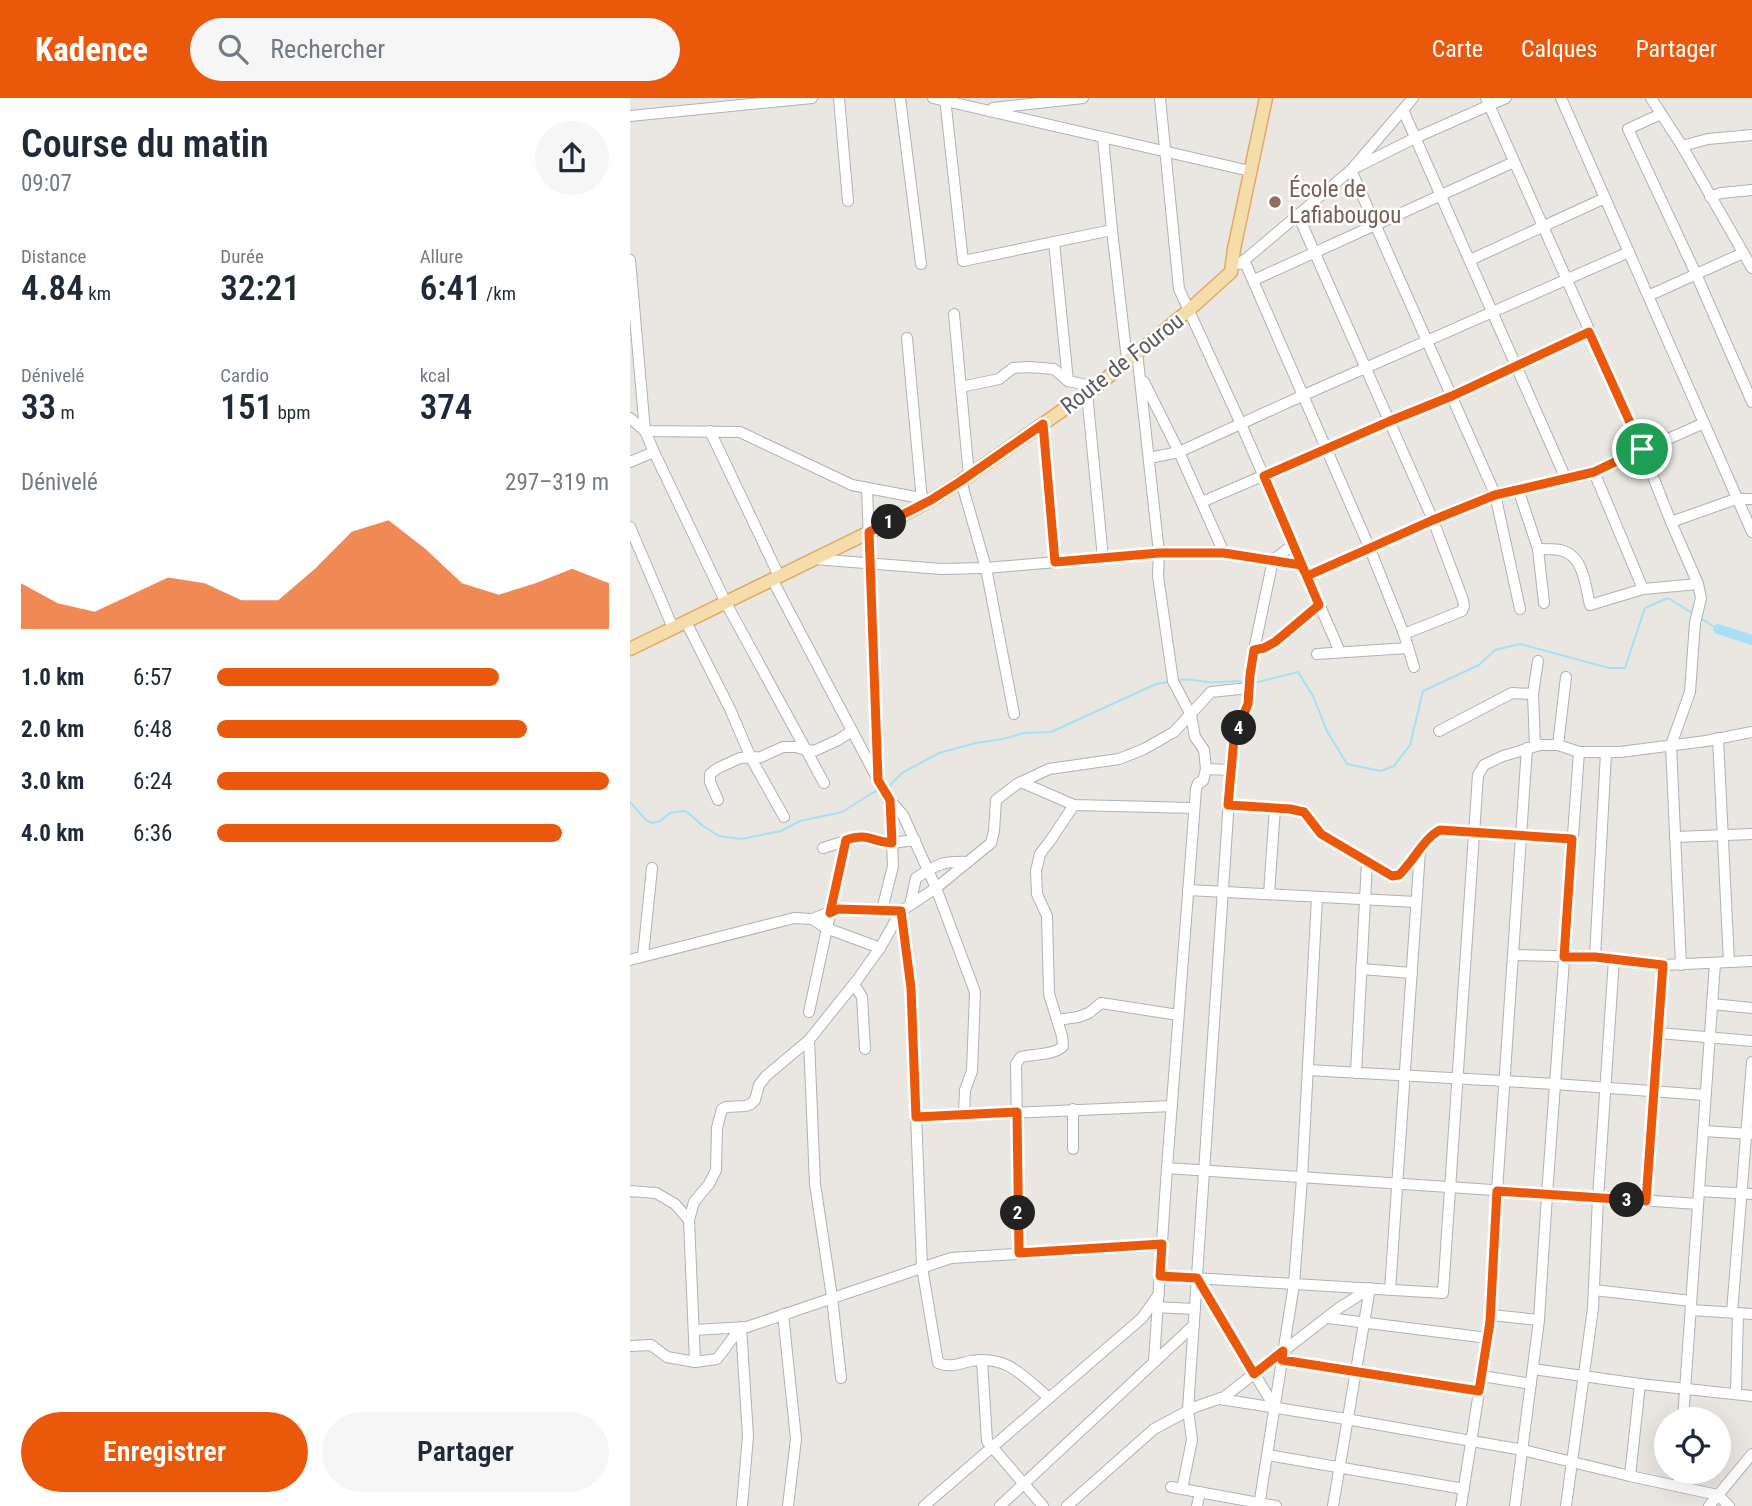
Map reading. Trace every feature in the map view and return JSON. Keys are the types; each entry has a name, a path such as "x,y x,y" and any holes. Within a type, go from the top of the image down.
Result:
{"main road":[{"path":"1231,272 1266,98"},
{"name":"Route de Fourou","path":"631,644 726,603 869,532 965,479 1092,390 1231,272"}],"street":[{"path":"630,116 738,102 812,98"},
{"path":"839,98 848,201"},
{"path":"900,98 921,264"},
{"path":"933,98 1250,171"},
{"path":"985,109 1083,98"},
{"path":"1160,98 1179,289 1340,652"},
{"path":"1231,272 1351,170 1413,98"},
{"path":"1351,170 1488,101 1506,98"},
{"path":"1561,98 1752,532"},
{"path":"1651,98 1682,146 1752,268"},
{"path":"945,100 963,261 1112,230"},
{"path":"1488,101 1642,449 1698,584 1701,598 1695,623 1689,692 1671,746 1681,965"},
{"path":"1403,110 1566,479"},
{"path":"1661,114 1628,129 1752,402"},
{"path":"1682,146 1708,139 1752,135"},
{"path":"1103,138 1112,230 1132,356 1224,553"},
{"path":"1254,280 1514,162"},
{"path":"1351,170 1495,495 1520,609"},
{"path":"1710,197 1721,193 1752,190"},
{"path":"1470,260 1605,198"},
{"path":"1298,215 1433,520 1463,600 1462,611 1404,634"},
{"path":"1055,242 1068,381"},
{"path":"1648,296 1752,246"},
{"path":"1149,458 1179,452 1629,252"},
{"path":"630,260 645,431 726,603 824,783"},
{"path":"1244,260 1370,549 1404,634 1414,667"},
{"path":"954,314 961,387 965,479 986,568 1014,715"},
{"path":"1202,502 1452,396 1589,332"},
{"path":"630,418 645,431 740,432 852,485 925,501 907,338"},
{"path":"961,387 999,379 1013,368 1029,367 1054,369 1068,381 1092,390 1103,558"},
{"path":"1140,375 1159,553 1158,576 1173,681 1191,715 1195,737 1205,750 1206,769 1203,781 1198,783 1196,789 1194,808 1159,1294 1154,1307 1154,1361"},
{"path":"1307,576 1495,495 1594,472 1704,423"},
{"path":"1043,424 1055,562"},
{"path":"710,431 775,578 883,790 903,815 915,840 975,992 972,1071 965,1090 964,1114"},
{"path":"630,462 654,452"},
{"path":"1594,472 1643,589"},
{"path":"867,488 883,790 893,866 882,910"},
{"path":"1518,489 1538,549 1544,603"},
{"path":"1671,522 1736,499 1752,499"},
{"path":"630,527 673,628"},
{"path":"1276,1506 1177,1488 1192,1440 1188,1410 1234,739 1248,704 1254,650 1273,560 1293,545"},
{"path":"1538,549 1560,550 1576,558 1590,605 1643,589 1698,584"},
{"path":"813,559 941,569 986,568 1159,553 1224,553 1301,565"},
{"path":"1254,650 1275,642 1319,605"},
{"path":"686,622 730,709 751,758 784,817"},
{"path":"1317,653 1408,648"},
{"path":"1461,1506 1491,1315 1521,836 1538,661"},
{"path":"1558,746 1566,677"},
{"path":"630,960 794,918 812,919 838,909 906,908 936,888 991,843 996,800 1021,782 1049,769 1119,759 1144,749 1174,732 1211,692 1249,687"},
{"path":"1439,731 1512,693 1533,694"},
{"path":"718,800 710,782 710,774 718,768 740,758 761,757 783,747 814,751 852,731"},
{"path":"1160,1276 1443,1293 1478,775 1484,765 1531,747 1558,746 1579,752 1606,753 1671,746 1752,732"},
{"path":"1718,738 1729,962"},
{"path":"1515,1506 1539,1320 1579,752"},
{"path":"1595,957 1606,753"},
{"path":"1206,769 1231,770"},
{"path":"1021,782 1074,804 1194,808"},
{"path":"1019,1253 1016,1063 1021,1057 1059,1050 1063,1046 1049,994 1047,916 1037,894 1036,871 1040,853 1074,804"},
{"path":"1228,805 1304,812 1321,834 1392,876 1399,875 1432,834 1440,830 1572,839"},
{"path":"1269,894 1276,808"},
{"path":"1675,837 1752,834"},
{"path":"823,848 860,835 880,842 915,840"},
{"path":"809,1012 846,840"},
{"path":"1390,1290 1420,851"},
{"path":"695,1362 689,1220 694,1202 709,1184 716,1170 717,1128 722,1109 751,1104 766,1076 809,1040 880,948 906,908 916,878 936,865 950,861 968,862"},
{"path":"1356,1073 1367,862"},
{"path":"642,957 652,868"},
{"path":"1188,890 1416,902"},
{"path":"1259,1505 1294,1284 1317,897"},
{"path":"906,908 922,1268 938,1363 947,1366 993,1360 1012,1367 1049,1398"},
{"path":"812,919 827,928 880,948"},
{"path":"1513,955 1595,957 1663,965 1752,961"},
{"path":"1566,1506 1593,1308 1614,959"},
{"path":"1684,1407 1715,963"},
{"path":"1646,1201 1663,965"},
{"path":"1361,969 1412,973"},
{"path":"854,984 862,997 866,1049"},
{"path":"1057,1020 1078,1017 1101,1003 1178,1015"},
{"path":"1712,1004 1752,1007"},
{"path":"1659,1033 1752,1041"},
{"path":"809,1040 816,1184 841,1378"},
{"path":"1735,1393 1735,1313 1746,1194 1752,1062"},
{"path":"1308,1070 1555,1084 1705,1096"},
{"path":"916,1117 1172,1105"},
{"path":"1073,1109 1073,1149"},
{"path":"1703,1131 1749,1134"},
{"path":"1167,1168 1698,1204"},
{"path":"630,1191 656,1193 675,1204 689,1220"},
{"path":"1699,1191 1746,1194"},
{"path":"694,1330 747,1327 951,1258 1162,1244"},
{"path":"1197,1278 1275,1408"},
{"path":"1067,1506 1154,1429 1188,1410 1224,1397 1283,1356 1328,1318 1370,1288"},
{"path":"1333,1506 1370,1288"},
{"path":"1594,1290 1752,1314"},
{"path":"924,1506 1154,1307 1195,1309"},
{"path":"783,1314 796,1439 788,1506"},
{"path":"1491,1315 1539,1320"},
{"path":"1328,1318 1488,1338"},
{"path":"1000,1506 1194,1325"},
{"path":"630,1346 652,1345 667,1357 695,1362 717,1359 741,1327"},
{"path":"741,1327 748,1436 742,1506"},
{"path":"1283,1356 1356,1372 1479,1391"},
{"path":"982,1360 987,1441 1043,1506"},
{"path":"1533,1369 1752,1396"},
{"path":"1482,1376 1531,1384"},
{"path":"1630,1476 1640,1384"},
{"path":"1220,1399 1523,1450 1718,1495 1729,1506"},
{"path":"1709,1506 1752,1454"},
{"path":"1268,1455 1464,1489"},
{"path":"1197,1506 1200,1492"}],"waterway":[{"path":"1254,683 1298,672 1313,696 1327,731 1347,764 1381,771 1394,766 1410,745 1423,691 1479,665 1495,650 1520,644 1609,668 1625,668 1645,608 1668,598 1692,613"},
{"path":"1700,618 1718,629"},
{"path":"1718,629 1752,640"},
{"path":"1177,680 1245,682"},
{"path":"887,788 902,773 939,753 1024,733 1051,732 1156,684 1168,682"},
{"path":"630,802 652,823 660,821 670,813 683,811 719,836 741,839 781,831 800,821 842,812 878,791"}],"place":[{"name":"École de Lafiabougou","path":"1275,202"}],"route":[{"path":"1642,449 1589,332 1452,396 1264,476 1301,565 1319,605 1275,642 1254,650 1248,704 1234,739 1228,805 1304,812 1321,834 1392,876 1399,875 1432,834 1440,830 1572,839 1564,957 1595,957 1663,965 1646,1201 1497,1191 1490,1322 1479,1391 1282,1360 1283,1351 1254,1374 1197,1278 1160,1276 1162,1244 1019,1253 1017,1112 916,1117 911,988 901,911 838,909 830,913 846,840 860,835 892,843 890,800 878,780 869,532 931,500 1043,424 1055,562 1159,553 1224,553 1301,565 1307,576 1495,495 1594,472 1642,449"}]}
